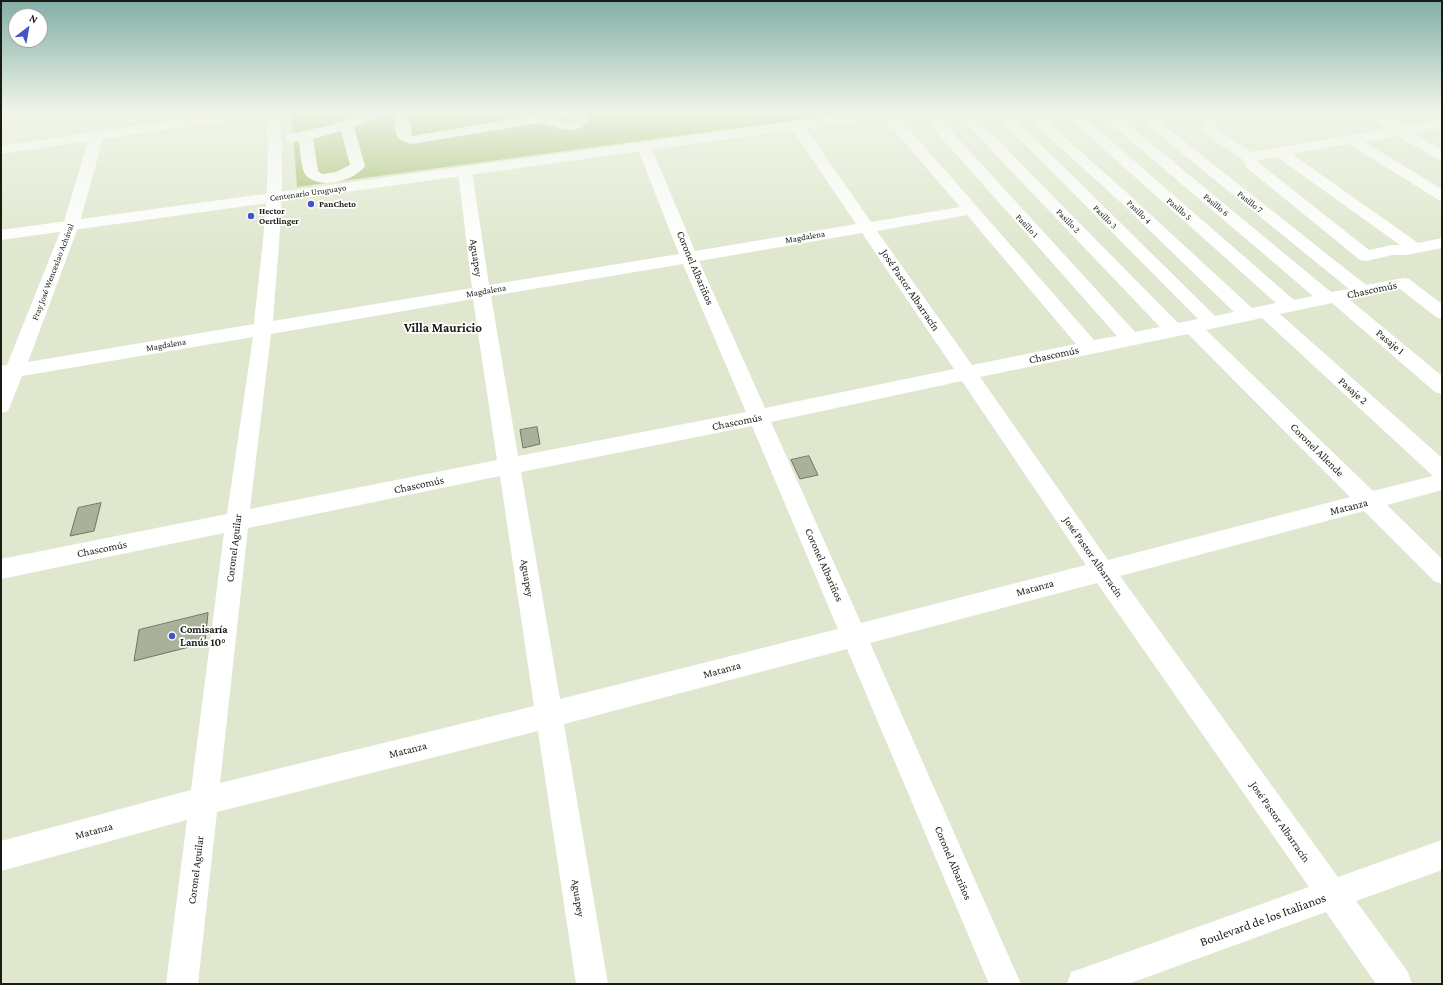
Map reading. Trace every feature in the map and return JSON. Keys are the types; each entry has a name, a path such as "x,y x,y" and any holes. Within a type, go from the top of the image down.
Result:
{"street":[{"name":"Fray José Wenceslao Achával","path":"1,406 8,371 71,226 91,157"},
{"name":"Coronel Aguilar","path":"182,984 205,801 237,522 263,328 275,197 275,157"},
{"path":"309,157 314,176 325,178 352,172 358,166 356,157"},
{"name":"Centenario Uruguayo","path":"1,235 573,157"},
{"name":"Coronel Albariños","path":"648,157 689,257 1005,984"},
{"name":"José Pastor Albarracín","path":"818,157 1102,570 1396,984"},
{"path":"946,157 1010,212 1089,347"},
{"name":"Pasillo 1","path":"964,157 1010,212 1131,339"},
{"name":"Pasillo 2","path":"983,157 1010,212 1192,326"},
{"name":"Pasillo 3","path":"1045,157 1088,200 1192,326"},
{"name":"Pasillo 4","path":"1079,157 1256,313"},
{"name":"Pasillo 5","path":"1120,157 1290,306"},
{"name":"Pasillo 6","path":"1159,157 1332,298"},
{"name":"Pasillo 7","path":"1193,157 1364,292"},
{"path":"1249,157 1252,165 1259,171 1366,256 1392,250 1407,263"},
{"path":"1286,157 1407,263 1442,313"},
{"path":"1379,157 1442,196"},
{"name":"Magdalena","path":"8,371 867,227 1010,212 1259,171"},
{"name":"Aguapey","path":"465,172 481,292 592,984"},
{"name":"Chascomús","path":"1,570 509,466 759,417 967,372 1364,292 1407,263 1439,246"},
{"name":"Pasaje 1","path":"1332,298 1442,386"},
{"name":"Pasaje 2","path":"1256,313 1442,471"},
{"name":"Coronel Allende","path":"1192,326 1442,574"},
{"name":"Matanza","path":"1,856 205,801 549,715 1442,482"},
{"name":"Boulevard de los Italianos","path":"1083,984 1442,855"}],"green space":[{"path":"295,157 521,157 297,187"}],"building":[{"path":"537,427 540,444 523,448 520,430"},
{"path":"809,456 818,475 800,479 791,460"},
{"path":"101,503 94,531 70,536 78,508"},
{"name":"Comisaría Lanús 10°","path":"208,613 205,643 134,661 139,630"}],"place":[{"name":"PanCheto","path":"311,204"},
{"name":"Hector Oertlinger","path":"251,216"},
{"name":"Comisaría Lanús 10°","path":"172,636"}],"district":[{"name":"Villa Mauricio","path":"443,328"}]}
